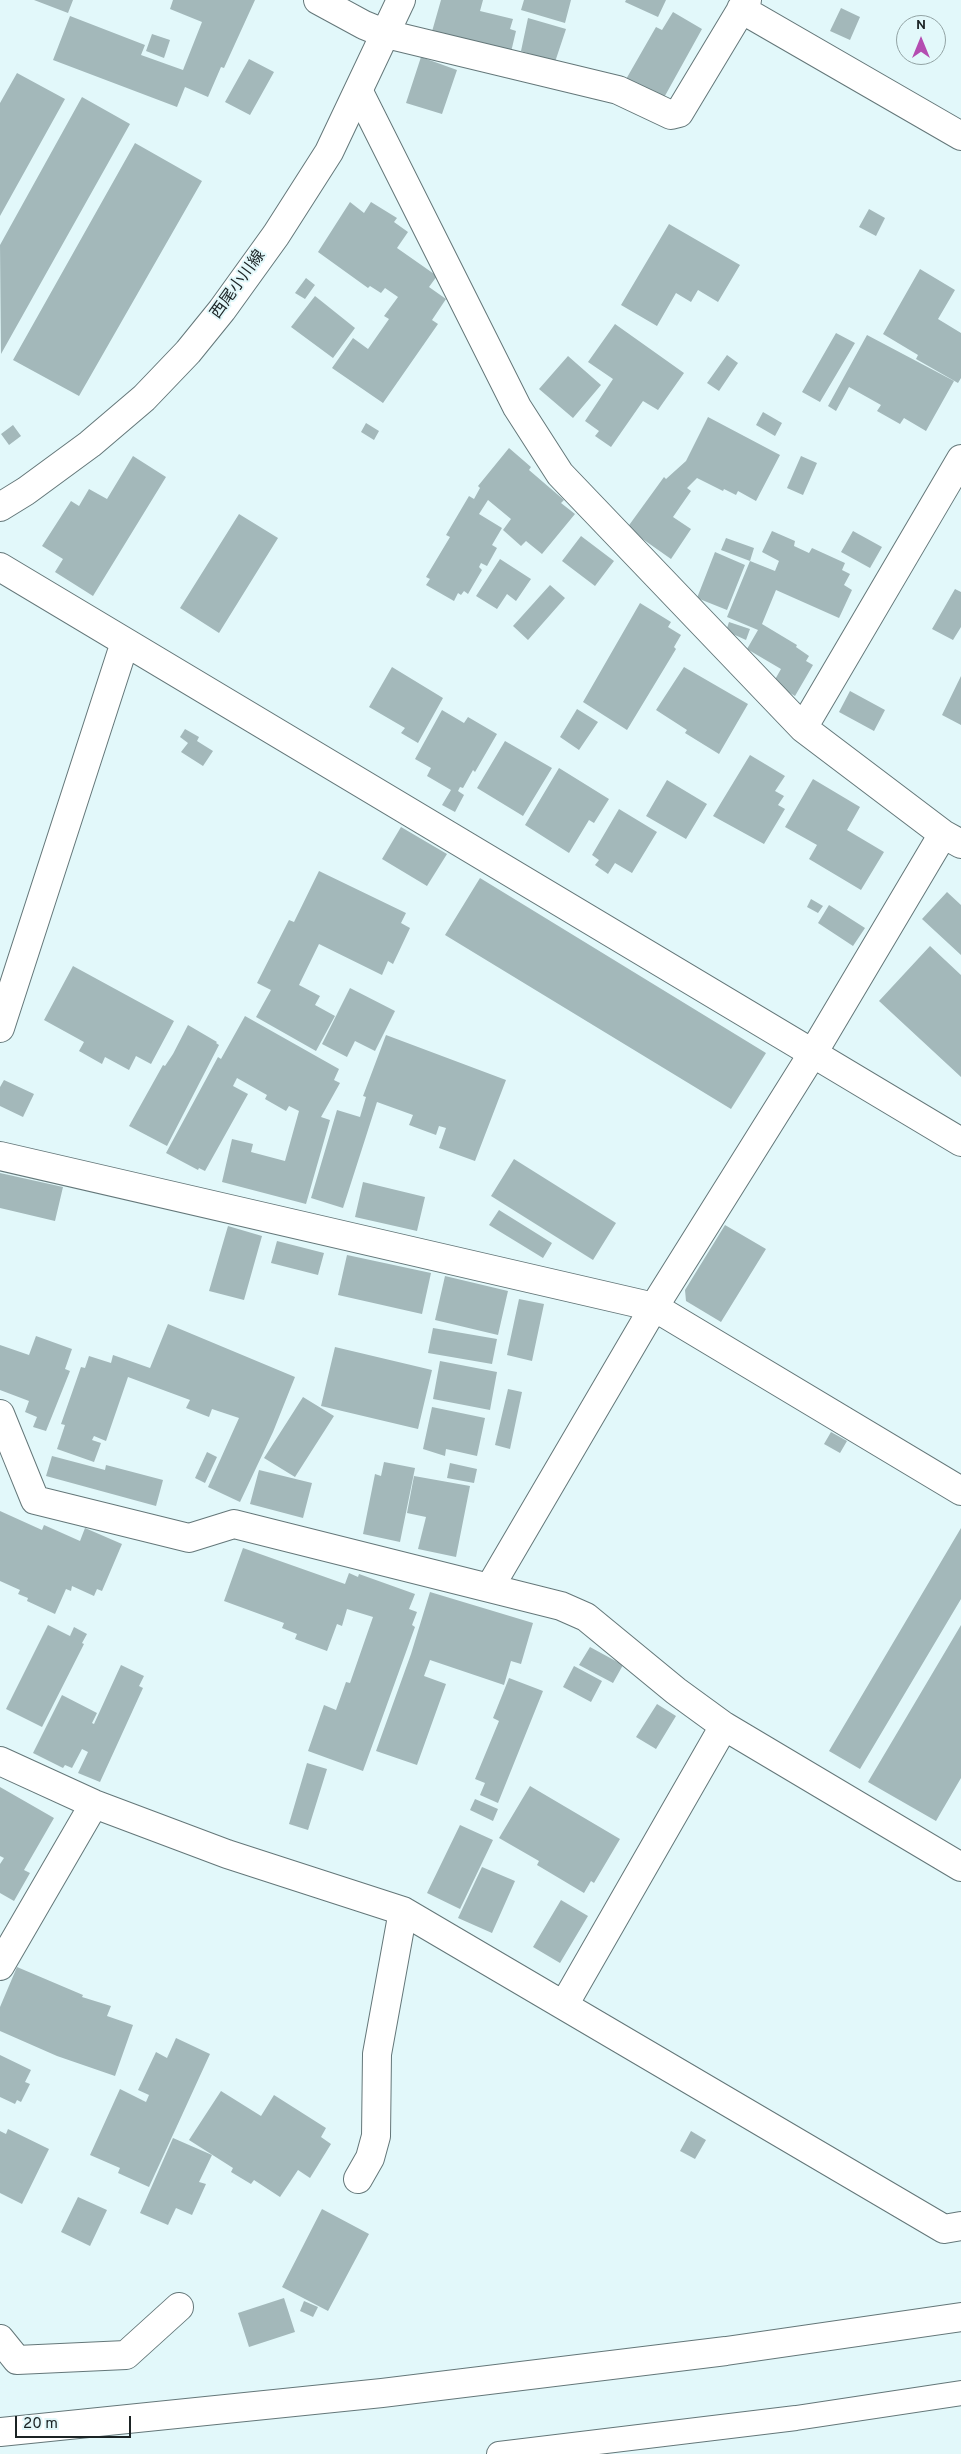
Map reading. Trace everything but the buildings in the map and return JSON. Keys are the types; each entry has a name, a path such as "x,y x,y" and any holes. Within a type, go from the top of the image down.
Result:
{"street":[{"path":"318,0 364,25 386,34 618,90 671,116 679,113 744,5 961,136"},
{"name":"西尾小川線","path":"0,507 26,492 144,398 188,352 222,310 305,191 329,152 401,0"},
{"path":"359,92 517,407 560,474 803,728 952,839 813,1053 654,1308 490,1587"},
{"path":"803,728 961,459"},
{"path":"0,567 961,1142"},
{"path":"0,1028 125,642"},
{"path":"0,1156 654,1308 961,1491"},
{"path":"0,1414 35,1500 189,1538 234,1524 561,1606 586,1618 676,1691 724,1726 961,1867"},
{"path":"564,2005 724,1726"},
{"path":"0,1761 94,1804 227,1854 404,1911 944,2229 961,2226"},
{"path":"0,1966 94,1804"},
{"path":"358,2179 370,2158 376,2136 377,2054 404,1911"},
{"path":"0,2339 17,2360 126,2355 179,2307"},
{"path":"0,2432 411,2389 726,2351 961,2317"}],"lane":[{"path":"500,2454 796,2418 961,2393"}]}
